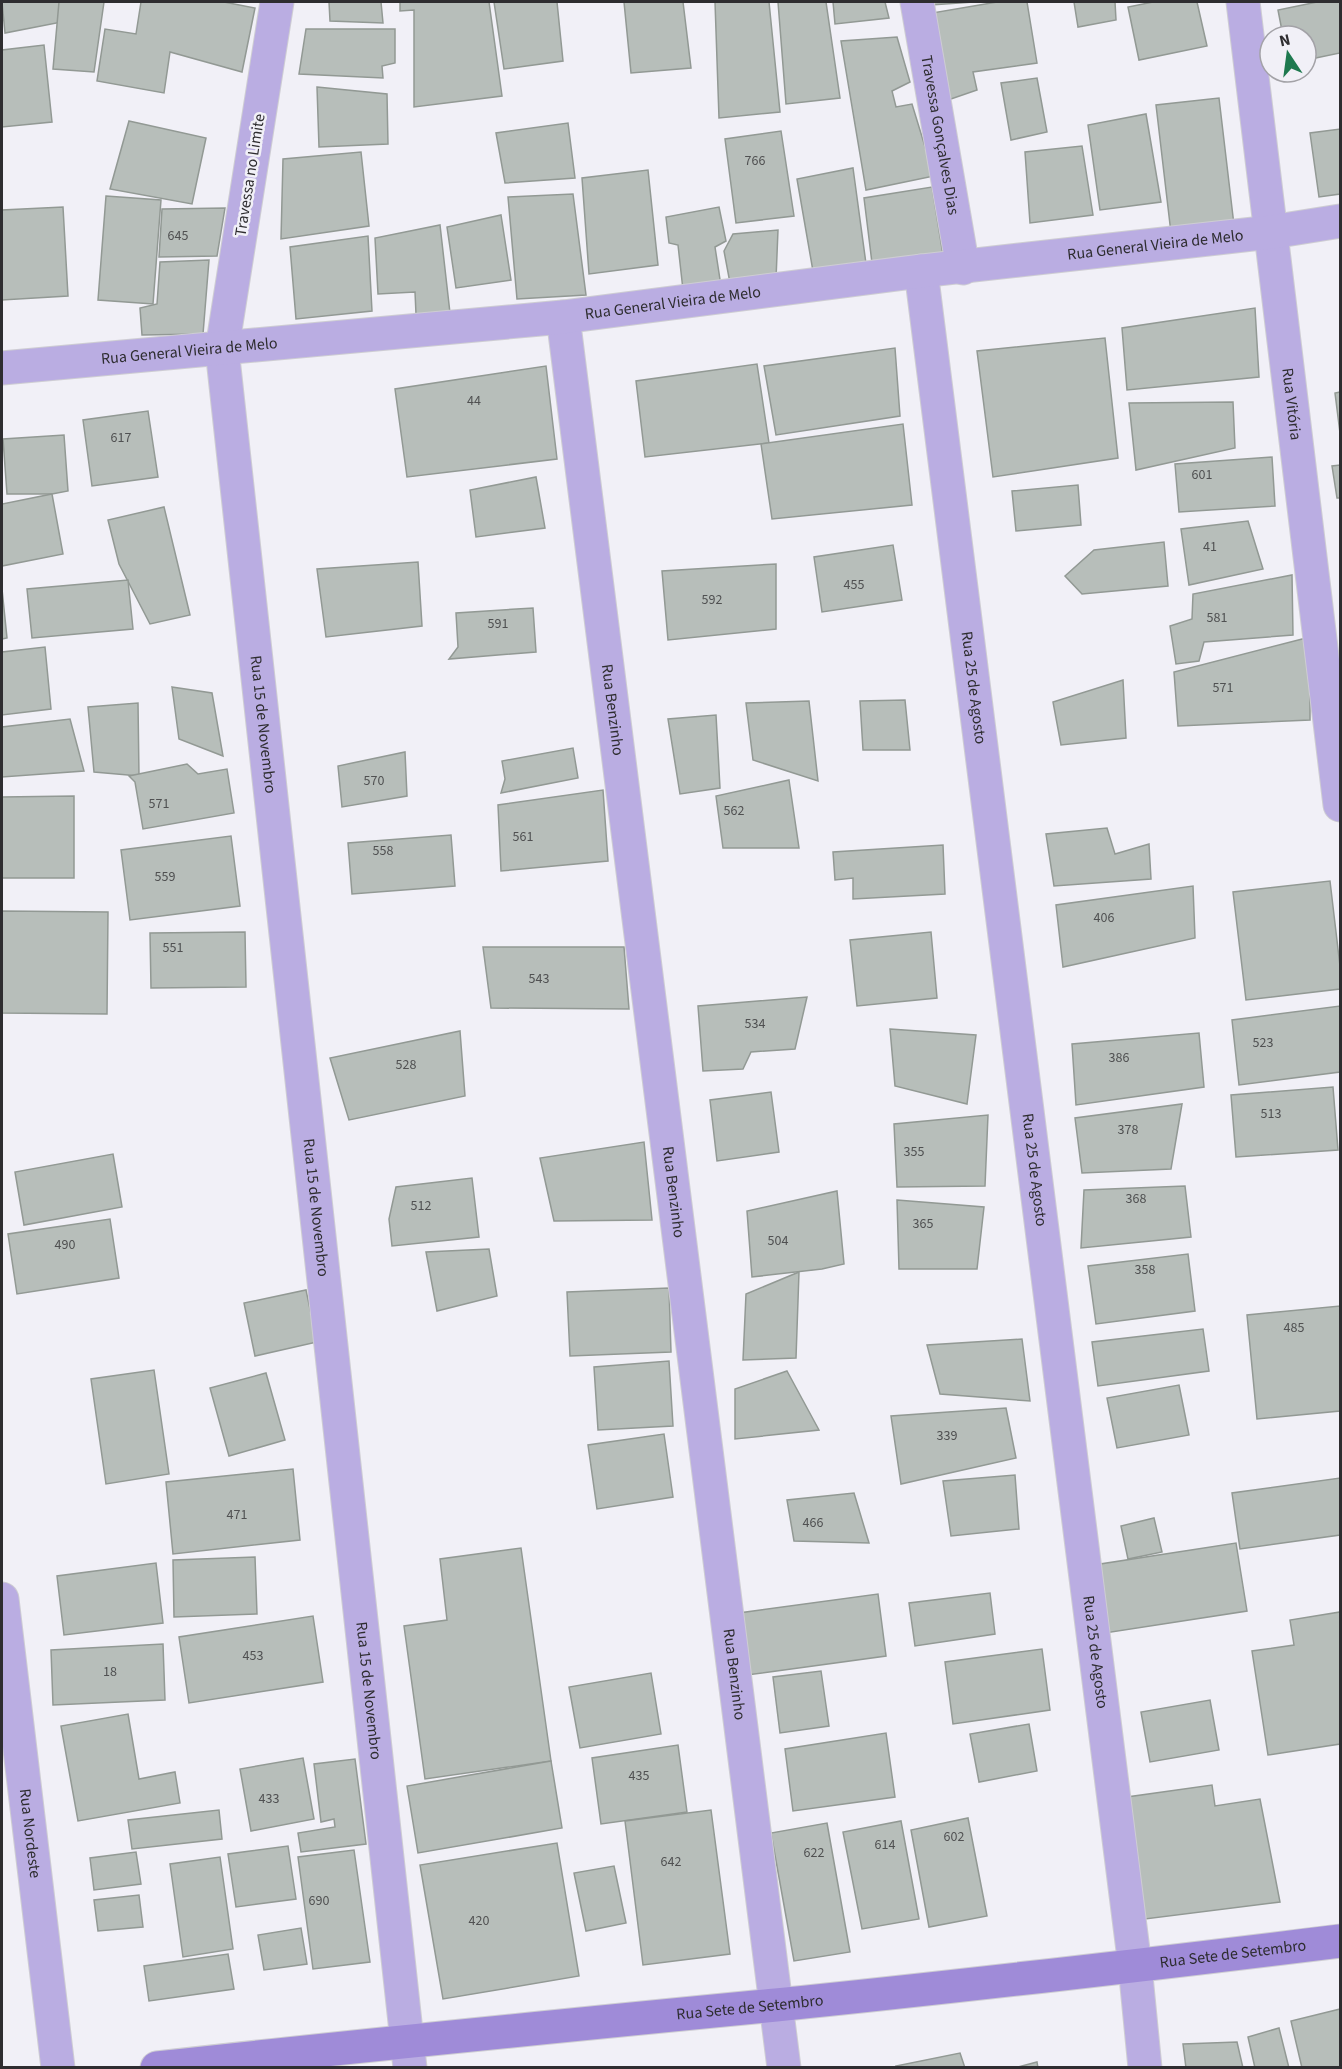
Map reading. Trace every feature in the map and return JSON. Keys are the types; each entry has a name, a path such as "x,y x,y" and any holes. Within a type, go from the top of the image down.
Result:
{"street":[{"name":"Travessa no Limite","path":"222,349 277,2"},
{"name":"Travessa Gonçalves Dias","path":"917,2 963,268"},
{"name":"Rua Vitória","path":"1243,2 1341,805"},
{"name":"Rua General Vieira de Melo","path":"2,368 563,317 921,271 1272,232 1341,221"},
{"name":"Rua 25 de Agosto","path":"921,271 1135,1966 1145,2067"},
{"name":"Rua Benzinho","path":"563,317 778,2005 784,2067"},
{"name":"Rua 15 de Novembro","path":"222,349 409,2054"},
{"name":"Rua Nordeste","path":"2,1599 58,2067"},
{"name":"Rua Sete de Setembro","path":"157,2067 409,2054 778,2005 1341,1941"}],"building":[{"path":"2,2 69,2 72,20 5,33"},
{"path":"59,2 104,2 94,72 53,69"},
{"path":"141,2 224,2 255,8 242,72 170,52 164,93 97,81 105,29 136,34"},
{"path":"329,2 381,2 383,23 330,21"},
{"path":"400,2 489,2 502,96 414,107 414,10 400,11"},
{"path":"494,2 557,2 563,61 504,69"},
{"path":"624,2 683,2 691,68 631,73"},
{"path":"715,2 769,2 780,112 719,118"},
{"path":"778,2 826,2 840,98 786,104"},
{"path":"833,2 885,2 889,18 835,24"},
{"path":"931,2 974,2 931,5"},
{"path":"997,2 1027,2 1037,63 973,72 977,90 948,100 932,13"},
{"path":"1074,2 1115,2 1116,20 1078,27"},
{"path":"1153,2 1197,2 1207,46 1139,60 1128,7"},
{"path":"1317,2 1340,2 1340,53 1318,58 1318,24 1281,24 1278,10"},
{"path":"306,29 395,29 395,63 382,66 383,78 299,74"},
{"path":"897,37 910,82 892,91 896,107 912,104 934,176 866,190 841,41"},
{"path":"44,45 52,122 2,127 2,50"},
{"path":"1037,78 1047,132 1011,140 1001,83"},
{"path":"317,87 387,94 388,144 319,147"},
{"path":"1219,98 1234,225 1171,233 1156,105"},
{"path":"1146,114 1161,202 1100,210 1088,125"},
{"path":"129,121 206,138 192,204 110,189"},
{"path":"568,123 575,178 505,183 496,133"},
{"path":"1340,129 1340,194 1319,197 1310,133"},
{"path":"781,131 794,216 736,223 725,139"},
{"path":"1082,146 1093,215 1030,223 1025,152"},
{"path":"361,152 369,226 281,239 283,159"},
{"path":"853,168 867,271 814,277 797,179"},
{"path":"648,170 658,265 589,274 582,178"},
{"path":"932,187 943,255 872,263 864,198"},
{"path":"573,194 586,295 517,299 508,197"},
{"path":"106,196 161,200 153,304 98,300"},
{"path":"63,207 68,296 2,300 2,210"},
{"path":"719,207 726,241 715,247 721,286 683,290 678,245 669,243 666,217"},
{"path":"225,208 217,256 159,257 162,209"},
{"path":"501,215 511,280 456,288 447,227"},
{"path":"440,225 450,313 416,314 415,292 378,294 375,238"},
{"path":"778,230 776,279 730,283 724,251 733,234"},
{"path":"368,236 372,311 296,319 290,247"},
{"path":"209,260 203,334 142,335 140,308 157,304 160,262"},
{"path":"1255,308 1259,377 1127,390 1122,328"},
{"path":"1105,338 1118,458 993,477 977,351"},
{"path":"895,348 900,416 776,435 764,366"},
{"path":"757,364 769,443 645,457 636,381"},
{"path":"546,366 557,459 407,477 395,389"},
{"path":"1340,392 1340,433 1335,393"},
{"path":"1233,402 1235,448 1136,470 1129,403"},
{"path":"148,411 158,477 92,486 83,420"},
{"path":"903,424 912,505 772,519 761,444"},
{"path":"64,435 68,491 52,494 7,494 3,439"},
{"path":"1272,457 1275,506 1179,512 1175,464"},
{"path":"1340,465 1340,498 1337,498 1332,466"},
{"path":"536,477 545,528 476,537 470,490"},
{"path":"1078,485 1081,525 1016,531 1012,491"},
{"path":"52,494 63,554 2,566 2,504"},
{"path":"164,507 190,615 150,624 119,564 108,520"},
{"path":"1248,521 1263,569 1189,585 1181,529"},
{"path":"1164,542 1168,586 1082,594 1065,576 1094,550"},
{"path":"893,545 902,600 822,612 814,557"},
{"path":"418,562 422,626 326,637 317,569"},
{"path":"776,564 776,629 668,640 662,571"},
{"path":"1292,575 1293,635 1204,642 1199,661 1176,664 1170,626 1192,619 1193,594"},
{"path":"128,580 133,629 32,638 27,589"},
{"path":"2,589 7,638 2,639"},
{"path":"533,608 536,652 449,659 458,647 456,613"},
{"path":"1310,637 1310,720 1178,726 1174,672"},
{"path":"45,647 51,709 2,715 2,652"},
{"path":"1123,680 1126,738 1061,745 1053,702"},
{"path":"172,687 212,693 223,756 179,739"},
{"path":"905,700 910,750 863,750 860,701"},
{"path":"809,701 818,781 753,760 746,703"},
{"path":"138,703 139,776 94,772 88,707"},
{"path":"716,715 720,788 680,794 668,719"},
{"path":"70,719 84,771 2,777 2,727"},
{"path":"573,748 578,778 501,793 505,779 502,761"},
{"path":"405,752 407,796 342,807 338,766"},
{"path":"187,764 198,774 227,769 234,813 143,829 135,782 129,776"},
{"path":"789,780 799,848 723,848 716,796"},
{"path":"603,790 608,861 501,871 498,805"},
{"path":"74,796 74,878 2,878 2,797"},
{"path":"1107,828 1115,854 1149,844 1151,879 1054,886 1046,834"},
{"path":"451,835 455,886 352,894 348,843"},
{"path":"231,836 240,906 130,920 121,850"},
{"path":"943,845 945,894 853,899 853,878 835,880 833,852"},
{"path":"1330,881 1340,966 1340,989 1246,1000 1233,892"},
{"path":"1193,886 1195,938 1063,967 1056,905"},
{"path":"2,911 108,912 107,1014 2,1013"},
{"path":"245,932 246,987 151,988 150,933"},
{"path":"931,932 937,998 857,1006 850,940"},
{"path":"483,947 624,947 629,1009 491,1008"},
{"path":"807,997 795,1049 751,1052 743,1069 703,1071 698,1006"},
{"path":"1340,1006 1340,1072 1239,1085 1232,1020"},
{"path":"890,1029 976,1035 967,1104 895,1086"},
{"path":"460,1031 465,1096 349,1120 330,1058"},
{"path":"1199,1033 1204,1087 1076,1105 1072,1044"},
{"path":"1333,1087 1338,1150 1236,1157 1231,1095"},
{"path":"771,1092 779,1152 717,1161 710,1100"},
{"path":"1182,1104 1171,1169 1082,1173 1075,1118"},
{"path":"988,1115 985,1186 897,1187 894,1124"},
{"path":"644,1142 652,1220 554,1221 540,1158"},
{"path":"113,1154 122,1207 24,1225 15,1172"},
{"path":"472,1178 479,1237 392,1246 389,1219 396,1187"},
{"path":"1185,1186 1191,1237 1081,1248 1084,1190"},
{"path":"837,1191 844,1264 822,1269 752,1277 747,1211"},
{"path":"897,1200 984,1207 977,1269 899,1269"},
{"path":"110,1219 119,1278 17,1294 8,1234"},
{"path":"489,1249 497,1296 437,1311 426,1252"},
{"path":"1188,1254 1195,1311 1096,1324 1088,1266"},
{"path":"799,1272 796,1358 743,1360 746,1294"},
{"path":"669,1288 671,1352 570,1356 567,1292"},
{"path":"306,1290 317,1342 255,1356 244,1303"},
{"path":"1340,1306 1340,1411 1257,1419 1247,1315"},
{"path":"1203,1329 1209,1371 1098,1386 1092,1342"},
{"path":"1022,1339 1030,1401 940,1394 927,1345"},
{"path":"669,1361 673,1426 598,1430 594,1367"},
{"path":"154,1370 169,1474 106,1484 91,1379"},
{"path":"787,1371 819,1430 735,1439 735,1389"},
{"path":"266,1373 285,1440 229,1456 210,1388"},
{"path":"1179,1385 1189,1435 1117,1448 1107,1398"},
{"path":"1006,1408 1016,1458 901,1484 891,1416"},
{"path":"664,1434 673,1497 597,1509 588,1445"},
{"path":"293,1469 300,1540 173,1554 166,1482"},
{"path":"1015,1475 1019,1529 951,1536 943,1481"},
{"path":"1340,1478 1340,1535 1240,1549 1232,1493"},
{"path":"854,1493 869,1543 794,1541 787,1500"},
{"path":"1154,1518 1162,1552 1128,1559 1121,1526"},
{"path":"1236,1543 1247,1611 1105,1633 1094,1565"},
{"path":"521,1548 551,1761 425,1779 404,1626 447,1620 440,1559"},
{"path":"255,1557 257,1614 174,1617 173,1560"},
{"path":"156,1563 163,1623 64,1635 57,1576"},
{"path":"990,1593 995,1634 915,1646 909,1603"},
{"path":"878,1594 886,1656 747,1675 739,1613"},
{"path":"1340,1612 1340,1744 1268,1755 1252,1651 1294,1645 1290,1620"},
{"path":"313,1616 323,1682 189,1703 179,1637"},
{"path":"163,1644 165,1700 53,1705 51,1650"},
{"path":"1042,1649 1050,1710 953,1724 945,1662"},
{"path":"821,1671 829,1726 780,1733 773,1677"},
{"path":"651,1673 661,1734 580,1748 569,1687"},
{"path":"1210,1700 1219,1750 1150,1762 1141,1712"},
{"path":"128,1714 139,1779 175,1772 180,1803 78,1821 61,1726"},
{"path":"1029,1724 1037,1771 979,1782 970,1734"},
{"path":"886,1733 895,1797 793,1811 785,1749"},
{"path":"678,1745 687,1812 601,1824 592,1758"},
{"path":"303,1758 314,1819 251,1831 240,1769"},
{"path":"355,1759 366,1844 301,1852 298,1833 335,1827 334,1819 321,1822 314,1764"},
{"path":"551,1761 562,1828 418,1853 407,1786"},
{"path":"1212,1785 1215,1806 1260,1799 1280,1902 1137,1920 1120,1798"},
{"path":"219,1810 222,1839 132,1849 128,1820"},
{"path":"711,1810 730,1954 643,1965 625,1821"},
{"path":"968,1818 987,1916 929,1927 911,1830"},
{"path":"901,1821 919,1919 862,1929 843,1832"},
{"path":"827,1823 850,1952 794,1961 771,1833"},
{"path":"557,1843 579,1976 443,1999 420,1865"},
{"path":"288,1846 296,1899 236,1907 228,1854"},
{"path":"354,1850 370,1962 313,1969 298,1857"},
{"path":"136,1852 141,1884 94,1890 90,1858"},
{"path":"220,1857 233,1949 183,1957 170,1864"},
{"path":"614,1866 626,1923 586,1931 574,1873"},
{"path":"139,1895 143,1927 98,1931 94,1900"},
{"path":"301,1928 307,1964 264,1970 258,1935"},
{"path":"228,1954 234,1989 149,2001 144,1966"},
{"path":"1340,2009 1340,2068 1302,2068 1291,2021"},
{"path":"1279,2028 1289,2068 1255,2068 1248,2037"},
{"path":"1237,2042 1243,2068 1186,2068 1183,2044"},
{"path":"960,2053 965,2068 897,2068 896,2066"},
{"path":"1037,2062 1038,2068 1014,2068"}]}
